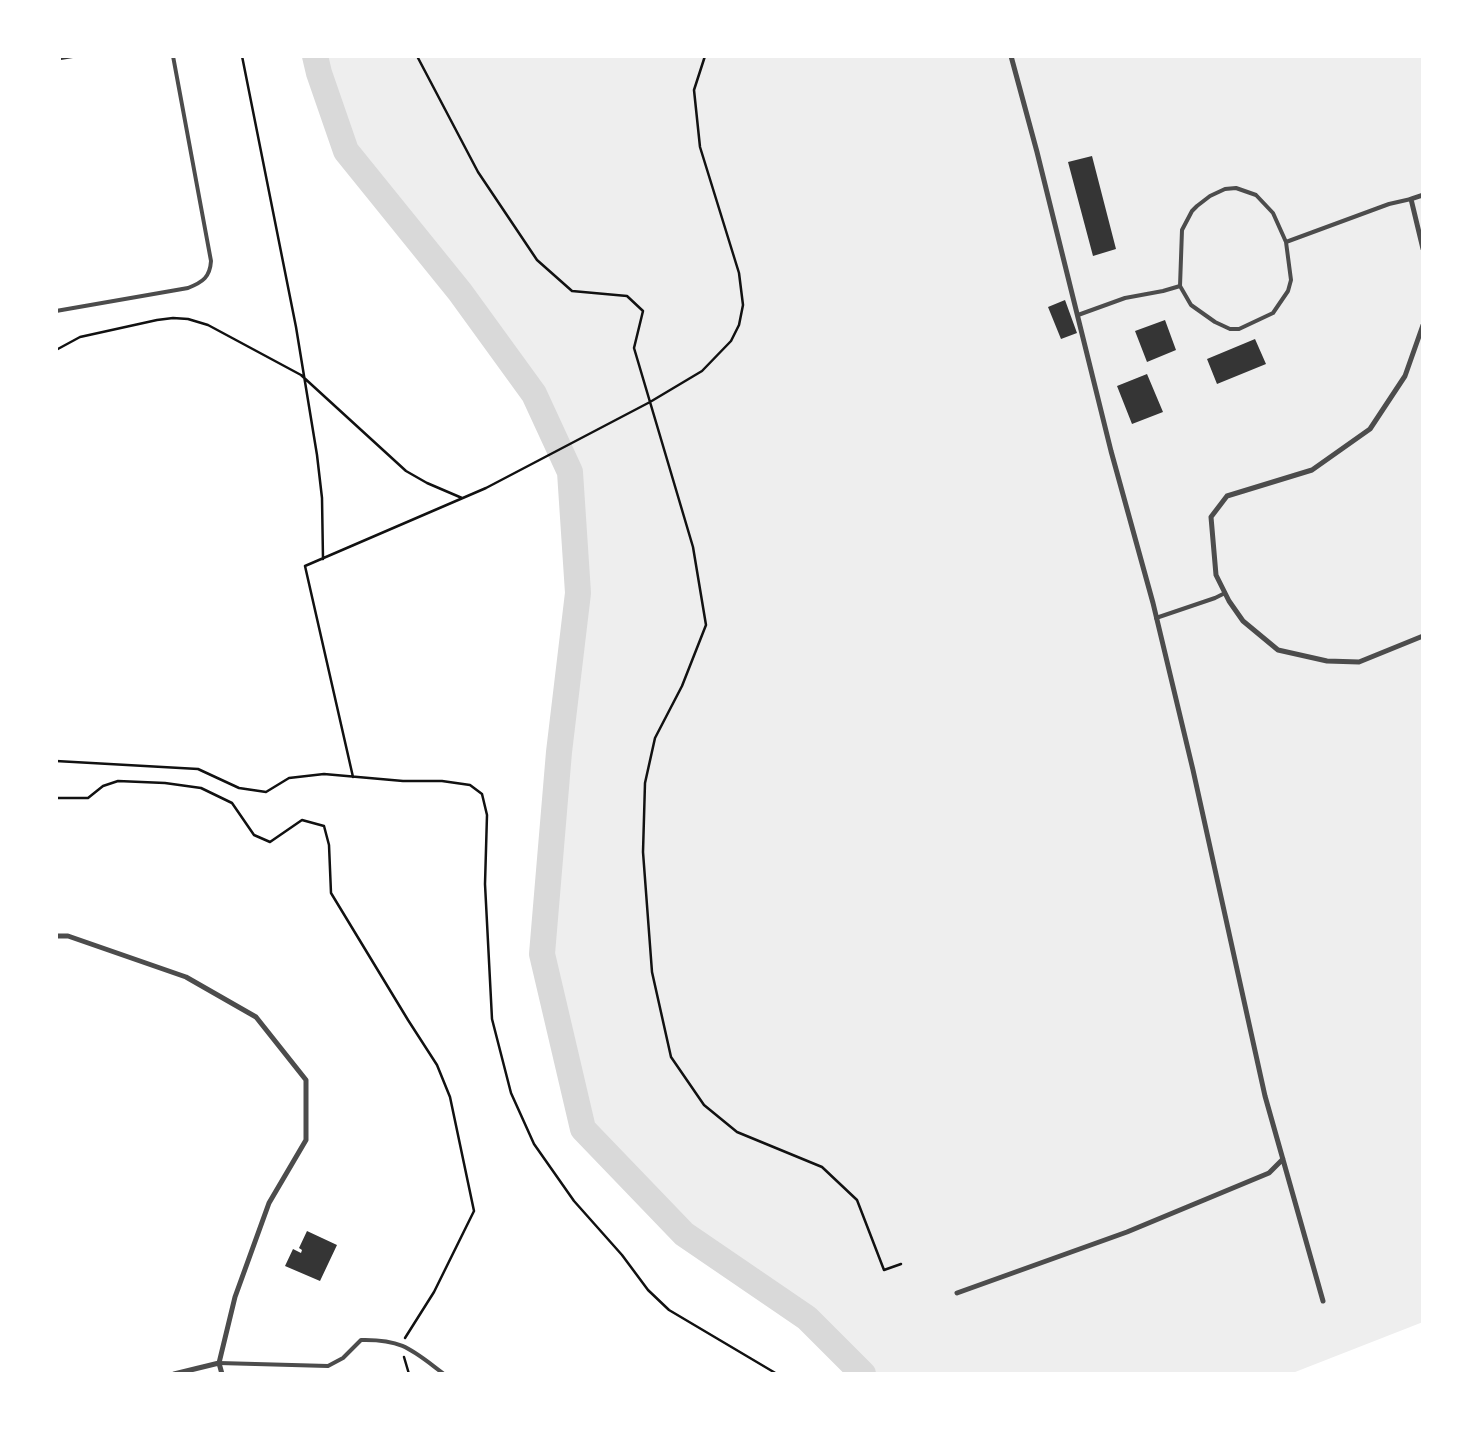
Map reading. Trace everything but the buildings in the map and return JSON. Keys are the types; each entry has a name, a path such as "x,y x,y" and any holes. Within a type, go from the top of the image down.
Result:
{"street":[{"path":"1011,56 1037,152 1111,451 1156,618 1193,770 1265,1096 1323,1301"},
{"path":"1423,195 1411,199 1423,249"},
{"path":"1423,325 1405,376 1370,429 1312,470 1227,496 1211,517 1216,575 1243,621 1278,650 1327,661 1359,662 1423,636"},
{"path":"56,936 68,936 186,977 256,1017 306,1080 306,1140 269,1204 236,1297 219,1363 222,1374"},
{"path":"957,1293 1145,1224 1269,1173 1283,1159"},
{"path":"174,1374 219,1363"}],"lane":[{"path":"56,311 188,288 202,281 209,274 211,261 173,56"},
{"path":"1236,188 1256,195 1273,213 1286,242 1291,280 1288,291 1273,314 1239,329 1230,329 1215,322 1191,305 1180,286 1182,230 1192,211 1210,196 1225,189 1236,188"},
{"path":"1286,242 1388,204 1411,199"},
{"path":"1078,315 1125,298 1180,286"},
{"path":"1156,618 1226,593"},
{"path":"219,1363 328,1366 343,1358 361,1340 383,1340 411,1349 444,1374"}],"path":[{"path":"242,56 317,454 321,489 323,559"},
{"path":"417,56 478,172 537,260 572,291 627,296 643,312 634,348 694,547 706,625 682,686 655,738 645,782 642,852 652,972 671,1057 704,1105 737,1132 822,1166 857,1200 884,1270 901,1264"},
{"path":"353,777 305,566 486,488 650,402 702,371 731,341 739,325 742,305 739,273 700,147 694,90 705,56"},
{"path":"56,350 80,337 157,320 188,319 208,325 304,377 406,471 427,483 462,498"},
{"path":"56,761 198,769 239,788 266,792 289,778 324,774 403,781 442,781 470,785 482,794 487,815 485,884 492,1019 511,1094 534,1144 574,1200 622,1255 648,1290 669,1310 777,1374"},
{"path":"56,798 88,798 103,786 118,781 165,783 201,788 232,803 254,835 270,842 302,820 324,826 330,845 331,893 437,1065 450,1097 474,1211 434,1292 401,1345 409,1374"}],"shaded area":[{"path":"316,56 1423,56 1423,1322 1290,1374 863,1374 807,1318 684,1234 583,1129 542,954 559,752 578,593 570,472 534,394 460,292 346,151 319,73"}],"waterway":[{"path":"315,56 346,151 460,292 534,394 570,472 578,593 559,752 542,954 583,1129 684,1234 807,1318 863,1374"}]}
